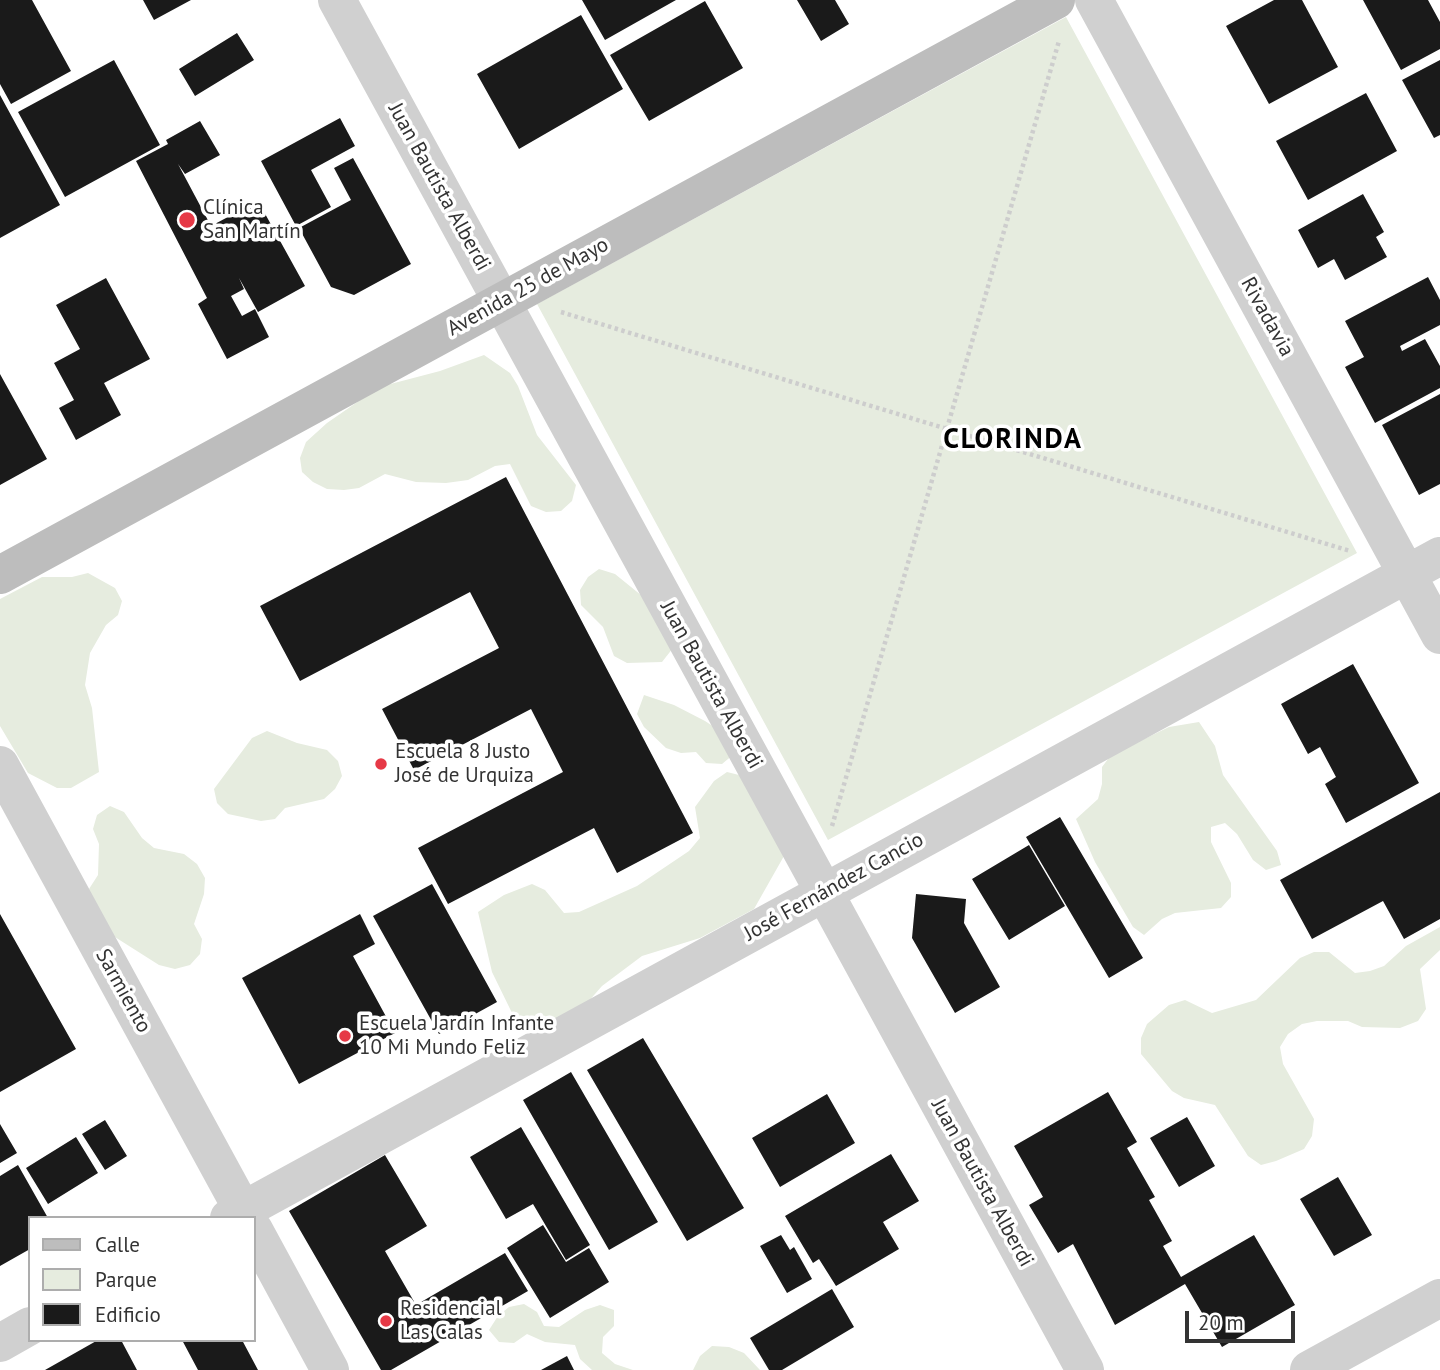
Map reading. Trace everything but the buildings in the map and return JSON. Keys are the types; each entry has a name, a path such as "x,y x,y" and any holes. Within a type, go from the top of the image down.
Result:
{"main road":[{"name":"Avenida 25 de Mayo","path":"0,575 501,302 1059,15"}],"street":[{"name":"Juan Bautista Alberdi","path":"337,0 1084,1370"},
{"name":"Rivadavia","path":"1094,0 1440,635"},
{"name":"José Fernández Cancio","path":"248,1216 824,892 1440,556"},
{"name":"Sarmiento","path":"0,765 241,1216"},
{"name":"Sarmiento","path":"256,1242 330,1370"},
{"path":"1309,1370 1440,1298"},
{"path":"0,1343 28,1327"}],"path":[{"path":"828,840 947,429 1059,15"},
{"path":"550,309 1357,553"}],"green space":[{"path":"1066,17 1357,553 828,840 537,304"},
{"path":"484,355 510,373 518,386 537,435 576,485 572,501 561,511 546,512 531,506 510,464 495,466 468,480 446,483 416,482 385,474 359,488 344,490 327,489 302,472 300,458 306,442 327,423 379,387 440,371"},
{"path":"599,569 615,574 652,604 673,648 662,662 627,663 614,656 603,627 581,605 580,590 588,577"},
{"path":"88,573 115,588 122,601 118,615 106,625 90,653 85,685 92,708 99,772 71,788 57,788 28,773 0,726 0,599 42,577 72,577"},
{"path":"644,695 674,705 731,738 734,754 722,764 706,763 696,752 681,753 666,748 644,727 637,714"},
{"path":"1199,722 1215,746 1223,775 1277,851 1281,865 1266,870 1253,860 1237,834 1225,823 1211,827 1211,842 1231,883 1231,897 1221,908 1175,913 1162,919 1144,935 1133,927 1095,862 1076,819 1098,799 1102,784 1102,767 1111,755 1169,727"},
{"path":"267,731 297,743 327,750 338,761 342,776 335,789 324,799 285,808 275,819 261,821 228,814 217,803 214,789 252,738"},
{"path":"727,772 743,776 784,856 754,909 700,938 642,956 602,986 581,1010 541,1029 525,1027 513,1015 492,972 478,912 504,895 532,884 545,890 564,913 579,912 637,886 689,851 700,838 695,807 714,781"},
{"path":"110,806 124,812 142,838 154,848 184,854 197,864 205,878 204,894 194,924 202,939 200,954 190,965 175,969 159,965 107,932 89,889 98,875 99,844 93,829 97,815"},
{"path":"1440,927 1440,950 1420,969 1426,1009 1418,1021 1400,1028 1362,1027 1348,1021 1317,1021 1302,1024 1288,1034 1280,1047 1283,1064 1314,1119 1312,1136 1304,1149 1276,1161 1261,1165 1248,1156 1215,1105 1184,1098 1172,1091 1141,1054 1141,1038 1147,1024 1169,1005 1185,1000 1212,1013 1256,1000 1300,958 1314,952 1329,952 1355,973 1370,971 1384,966 1406,946"},
{"path":"524,1304 537,1312 544,1326 559,1327 585,1310 600,1305 614,1310 614,1326 603,1337 602,1353 615,1364 633,1370 592,1370 580,1359 575,1345 545,1342 527,1334 514,1343 499,1342 489,1330 498,1316 509,1307"},
{"path":"712,1346 729,1347 744,1353 760,1370 693,1370 700,1356"}],"place":[{"name":"Clínica San Martín","path":"187,220"},
{"name":"Escuela 8 Justo José de Urquiza","path":"381,764"},
{"name":"Escuela Jardín Infante 10 Mi Mundo Feliz","path":"345,1036"},
{"name":"Residencial Las Calas","path":"386,1321"}],"district":[{"name":"CLORINDA","path":"1013,440"}]}
